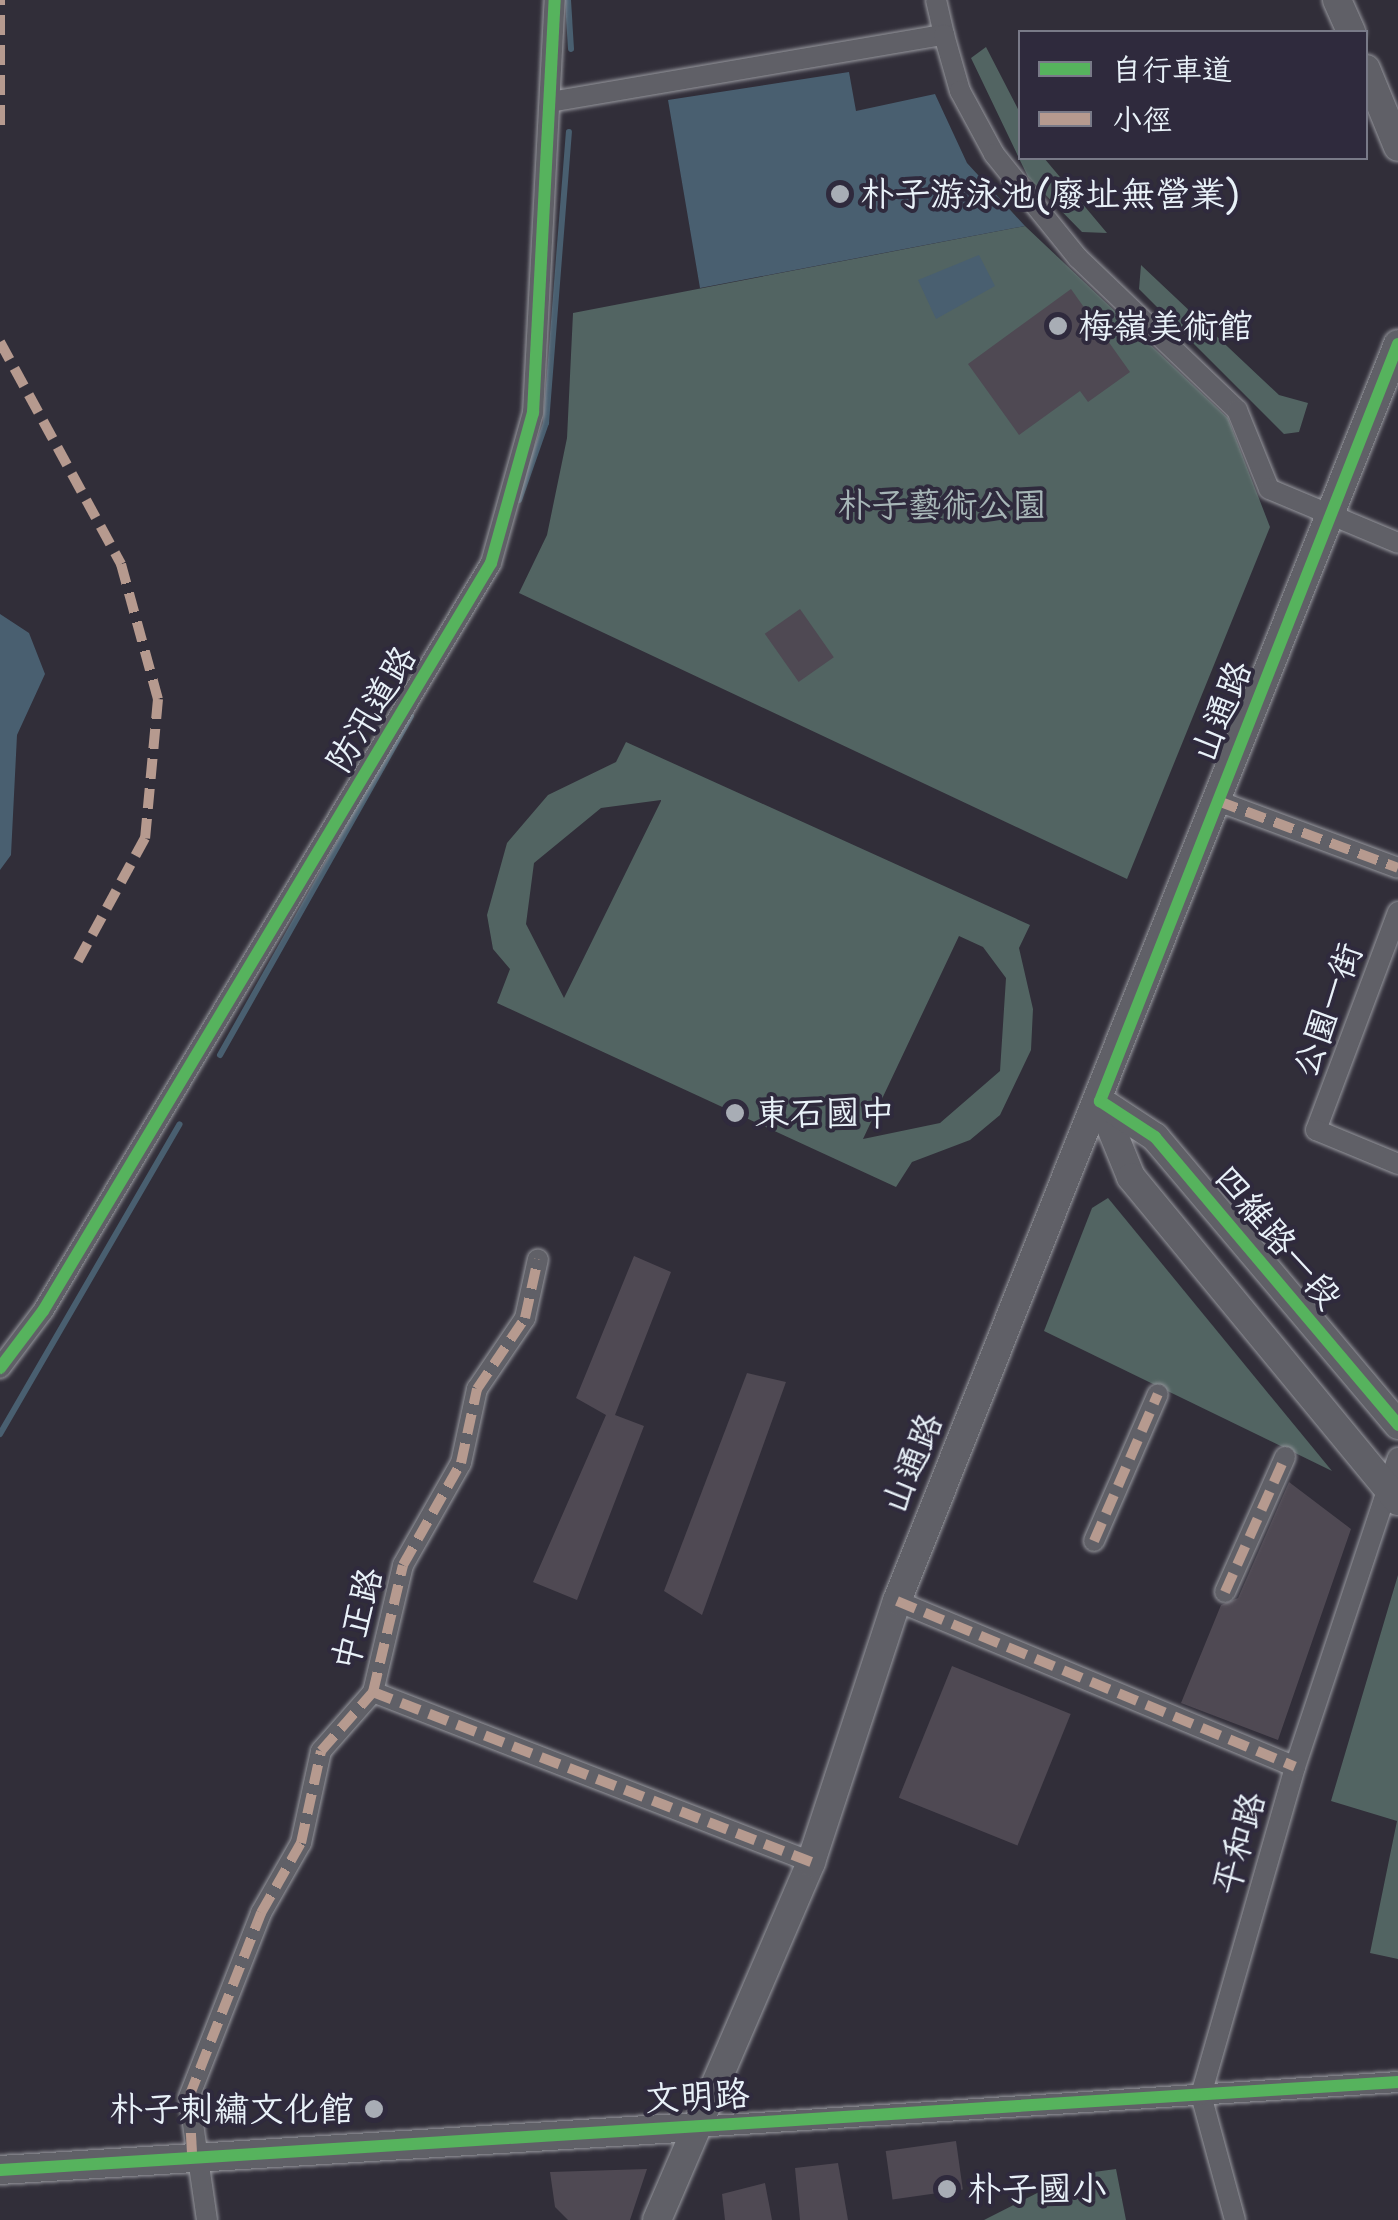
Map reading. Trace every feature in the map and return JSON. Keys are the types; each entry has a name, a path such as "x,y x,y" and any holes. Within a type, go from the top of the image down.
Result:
{"main road":[{"path":"1337,0 1349,30"},
{"path":"1368,73 1398,146"},
{"name":"山通路","path":"656,2220 811,1862 897,1600 1100,1101 1398,344"},
{"path":"1100,1101 1131,1178 1393,1495"},
{"name":"四維路一段","path":"1100,1101 1155,1137 1398,1425"},
{"name":"文明路","path":"0,2170 192,2153 694,2126"}],"street":[{"name":"防汛道路","path":"0,1368 44,1311 491,563 533,414 555,0"},
{"path":"936,0 960,91 994,154 1078,258 1237,410 1270,489 1398,544"},
{"path":"550,102 944,35"},
{"path":"1218,801 1398,868"},
{"name":"公園一街","path":"1398,912 1316,1130 1398,1164"},
{"name":"中正路","path":"207,2220 192,2153 190,2097 261,1912 301,1843 320,1752 373,1692 403,1565 462,1463 477,1389 524,1318 538,1259"},
{"path":"1094,1541 1158,1394"},
{"path":"1225,1592 1285,1458"},
{"name":"平和路","path":"1201,2095 1295,1767 1393,1495 1398,1458"},
{"path":"897,1600 1295,1767"},
{"path":"373,1692 811,1862"},
{"name":"文明路","path":"694,2126 1398,2082"},
{"path":"1201,2095 1234,2220"}],"green space":[{"path":"986,47 1018,109 1018,156 971,58"},
{"path":"1020,160 1046,160 1107,233 1082,232 1028,177"},
{"name":"朴子藝術公園","path":"1025,226 1228,418 1270,527 1127,879 519,593 547,535 567,438 573,313"},
{"path":"1141,265 1279,395 1308,403 1299,432 1284,434 1139,289"},
{"path":"626,742 1030,925 1019,948 1033,1009 1031,1050 1000,1115 970,1140 912,1162 896,1187 497,1003 510,969 493,949 487,915 507,843 548,795 616,762","holes":["661,801 564,998 526,924 534,863 601,808","959,936 983,947 1006,978 1000,1071 940,1123 863,1139"]},
{"path":"1108,1198 1332,1471 1044,1331 1092,1208"},
{"path":"1398,1575 1398,1959 1370,1953 1397,1821 1331,1801"},
{"path":"1116,2169 1126,2220 984,2220 1047,2188 1095,2197 1094,2172"}],"water":[{"name":"朴子游泳池(廢址無營業)","path":"849,72 856,111 935,94 967,163 1025,226 700,288 668,100"},
{"path":"979,255 995,286 936,319 918,280"},
{"path":"0,614 29,633 45,674 17,735 11,855 0,870"}],"building":[{"name":"梅嶺美術館","path":"1071,289 1130,372 1088,402 1080,391 1019,435 968,364"},
{"path":"800,609 834,657 799,682 765,634"},
{"path":"634,1256 671,1272 615,1415 644,1426 577,1600 533,1582 606,1415 576,1398"},
{"path":"747,1373 786,1382 702,1615 664,1591"},
{"path":"1289,1482 1351,1529 1278,1740 1181,1703 1221,1605 1238,1598"},
{"path":"952,1666 1071,1714 1017,1846 899,1798"},
{"path":"956,2141 963,2190 893,2199 886,2151"},
{"path":"838,2163 848,2220 800,2220 795,2168"},
{"path":"647,2169 630,2220 568,2220 555,2207 550,2172"},
{"path":"765,2183 772,2220 725,2220 722,2194"}],"waterway":[{"path":"568,0 571,49"},
{"path":"519,500 546,423 569,132"},
{"path":"220,1055 411,716"},
{"path":"0,1434 180,1124"}],"marked path":[{"path":"0,0 0,125"},
{"path":"0,342 121,564 158,699 145,838 73,970"},
{"path":"1218,801 1398,868"},
{"path":"192,2153 189,2097 261,1913 301,1843 321,1751 373,1692 403,1565 461,1463 477,1389 525,1318 538,1259"},
{"path":"1094,1541 1158,1394"},
{"path":"1225,1592 1285,1457"},
{"path":"897,1601 1295,1767"},
{"path":"373,1692 811,1862"}],"cycle path":[{"path":"0,1368 43,1311 491,563 533,413 555,0"},
{"path":"1398,344 1100,1101 1155,1137 1398,1425"},
{"path":"0,2170 1398,2082"}],"place":[{"name":"朴子游泳池(廢址無營業)","path":"840,194"},
{"name":"梅嶺美術館","path":"1058,326"},
{"name":"東石國中","path":"735,1113"},
{"name":"朴子刺繡文化館","path":"374,2109"},
{"name":"朴子國小","path":"947,2189"}]}
